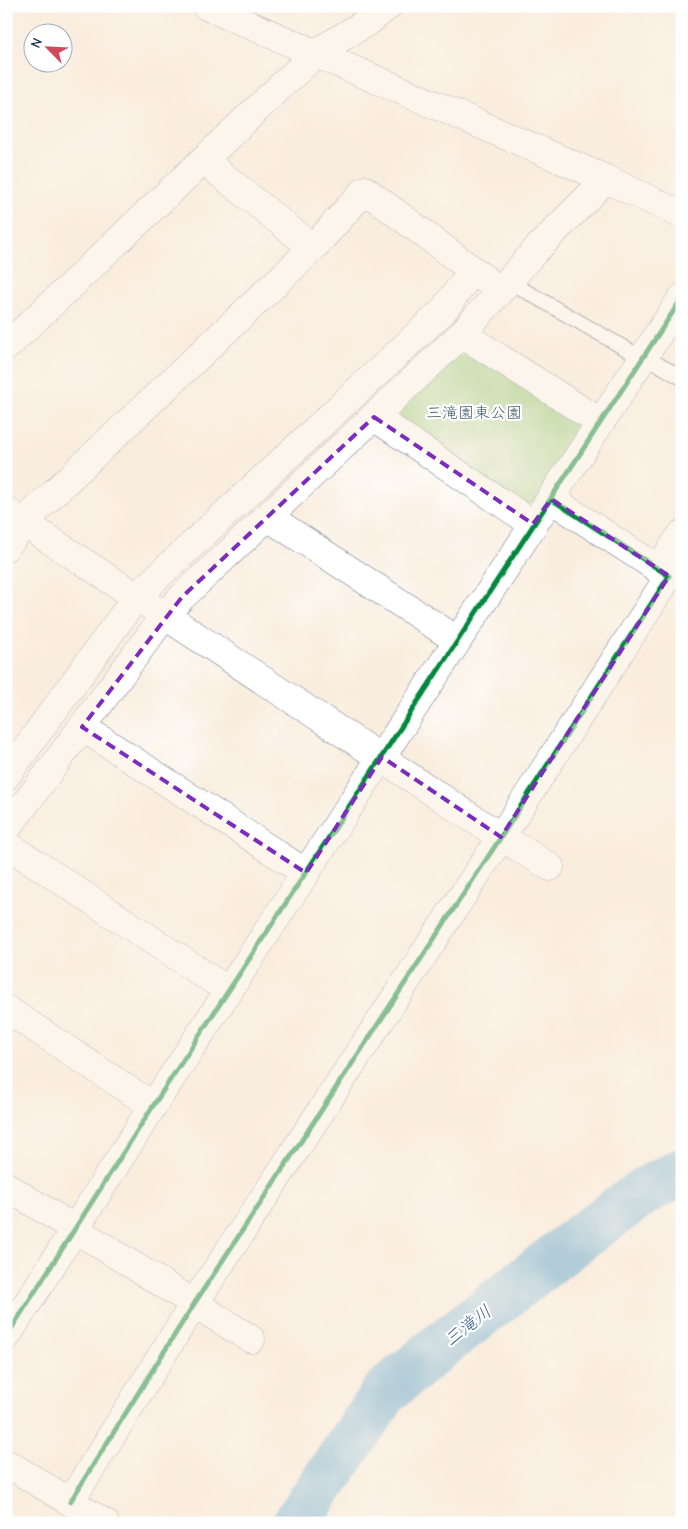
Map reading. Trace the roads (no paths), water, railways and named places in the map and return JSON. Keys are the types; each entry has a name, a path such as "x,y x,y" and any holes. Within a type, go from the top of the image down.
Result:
{"street":[{"path":"206,6 606,179 682,215"},
{"path":"6,347 316,53 370,21 388,6"},
{"path":"203,160 313,248"},
{"path":"6,830 166,615 182,597 462,334 535,251 606,179"},
{"path":"15,517 38,508 313,248 365,190 473,270 504,286"},
{"path":"6,776 137,596 442,312 473,270"},
{"path":"6,1337 457,640 682,298"},
{"path":"462,334 600,422"},
{"path":"374,417 533,524"},
{"path":"70,1502 194,1304 501,837 669,576 551,499"},
{"path":"6,548 15,517"},
{"path":"15,517 501,837 550,867"},
{"path":"268,517 457,640"},
{"path":"658,569 682,534"},
{"path":"82,727 306,873"},
{"path":"6,844 229,991"},
{"path":"6,1010 154,1106"},
{"path":"6,1186 251,1339"},
{"path":"6,1463 105,1523"}],"lane":[{"path":"504,286 682,378"}],"waterway":[{"name":"三滝川","path":"296,1523 386,1391 439,1347 578,1239 646,1190 682,1172"}],"park label":[{"name":"三滝園東公園","path":"474,413"}]}
